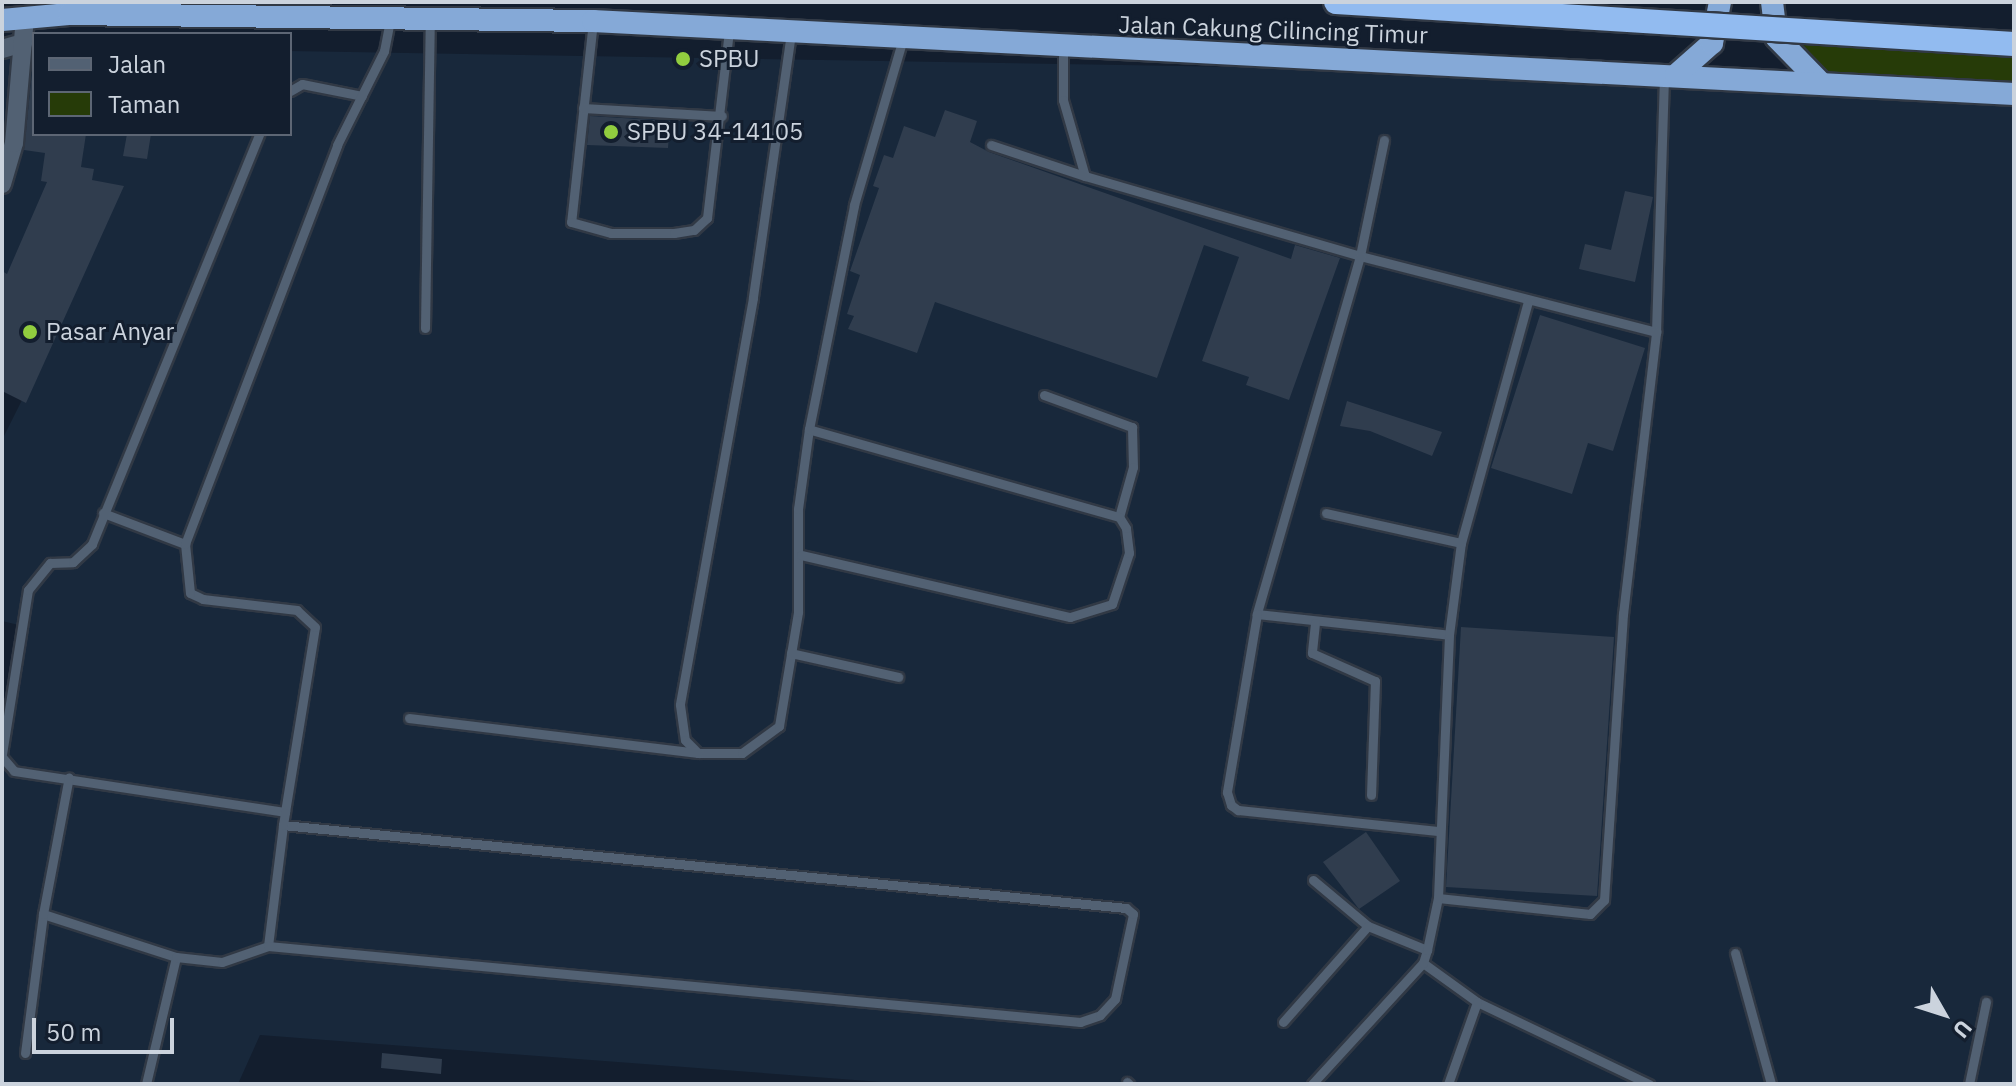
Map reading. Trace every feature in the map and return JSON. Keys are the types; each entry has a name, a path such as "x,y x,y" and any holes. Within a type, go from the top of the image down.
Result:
{"highway":[{"path":"1336,2 2014,44"},
{"path":"1670,75 1712,43 1720,2"},
{"path":"1772,2 1776,37 1819,81"},
{"name":"Jalan Cakung Cilincing Timur","path":"2,20 25,16 391,15 593,21 1063,48 1819,81 2014,94"}],"street":[{"path":"2,184 14,143 25,16"},
{"path":"2,49 23,43"}],"lane":[{"path":"268,946 283,825 315,627 297,610 203,599 190,593 185,544 337,145 384,51 391,15"},
{"path":"425,328 430,17"},
{"path":"593,21 571,222 611,233 694,230 707,218 722,116 729,30"},
{"path":"698,753 685,740 680,705 753,298 791,30"},
{"path":"409,718 698,753 742,753 779,726 791,653 801,555 798,509 809,429 854,205 903,38"},
{"path":"1063,48 1063,100 1085,176"},
{"path":"1438,898 1590,914 1604,900 1623,614 1656,332 1670,75"},
{"path":"292,90 302,84 362,96"},
{"path":"583,108 722,116"},
{"path":"258,136 85,554 73,562 50,563 28,590 2,756 14,771 285,812"},
{"path":"1384,140 1360,256 1257,614 1227,792 1231,805 1238,810 1438,831"},
{"path":"991,145 1085,176 1360,256 1656,332"},
{"path":"1312,1084 1423,963 1427,950 1438,898 1438,831 1449,635 1461,543 1528,301"},
{"path":"1044,395 1132,427 1133,467 1119,517"},
{"path":"801,555 1070,617 1112,604 1129,553 1126,528 1119,517 809,429"},
{"path":"103,513 185,544"},
{"path":"1326,513 1461,543"},
{"path":"1257,614 1315,623 1449,635"},
{"path":"1315,623 1312,653 1375,681 1371,795"},
{"path":"791,653 898,677"},
{"path":"25,1053 43,914 69,777"},
{"path":"43,914 176,957 222,962 268,946 1080,1022 1100,1015 1115,999 1133,914 1126,908 283,825"},
{"path":"1313,880 1368,926 1427,950"},
{"path":"1283,1022 1368,926"},
{"path":"1735,953 1771,1084"},
{"path":"146,1084 176,957"},
{"path":"1423,963 1477,1002 1649,1084"},
{"path":"1448,1084 1477,1002"},
{"path":"1969,1084 1986,1002"}],"shaded area":[{"path":"32,40 32,136 292,136 292,51 1664,74 2014,98 2014,1084 908,1084 260,1035 238,1084 2,1084 2,717 9,717 23,626 2,621 2,440 24,396 2,386 2,42"}],"green space":[{"path":"1776,37 2014,44 2014,94 1819,81"}],"building":[{"name":"Pasar Anyar","path":"32,72 32,136 86,136 81,167 94,169 92,180 124,186 26,403 2,391 2,271 7,274 47,182 41,181 45,153 24,150"},
{"path":"945,110 977,121 970,142 989,152 1291,259 1295,245 1340,258 1289,400 1246,385 1249,377 1202,361 1239,257 1204,245 1157,378 935,302 917,353 848,329 854,316 847,314 860,275 850,271 879,188 873,186 884,155 893,158 904,126 935,137"},
{"path":"590,116 670,121 668,148 587,145"},
{"path":"127,136 151,136 147,159 123,156"},
{"path":"1625,191 1653,197 1635,282 1579,269 1585,244 1611,250"},
{"path":"1540,315 1645,348 1613,451 1588,443 1572,494 1491,468"},
{"path":"1347,401 1442,432 1432,456 1370,431 1340,426"},
{"path":"1461,627 1614,637 1597,896 1446,887"},
{"path":"1366,832 1400,881 1359,909 1323,862"},
{"path":"382,1053 442,1059 441,1074 381,1068"}],"place":[{"name":"SPBU","path":"683,59"},
{"name":"SPBU 34-14105","path":"611,132"},
{"name":"Pasar Anyar","path":"30,332"}]}
